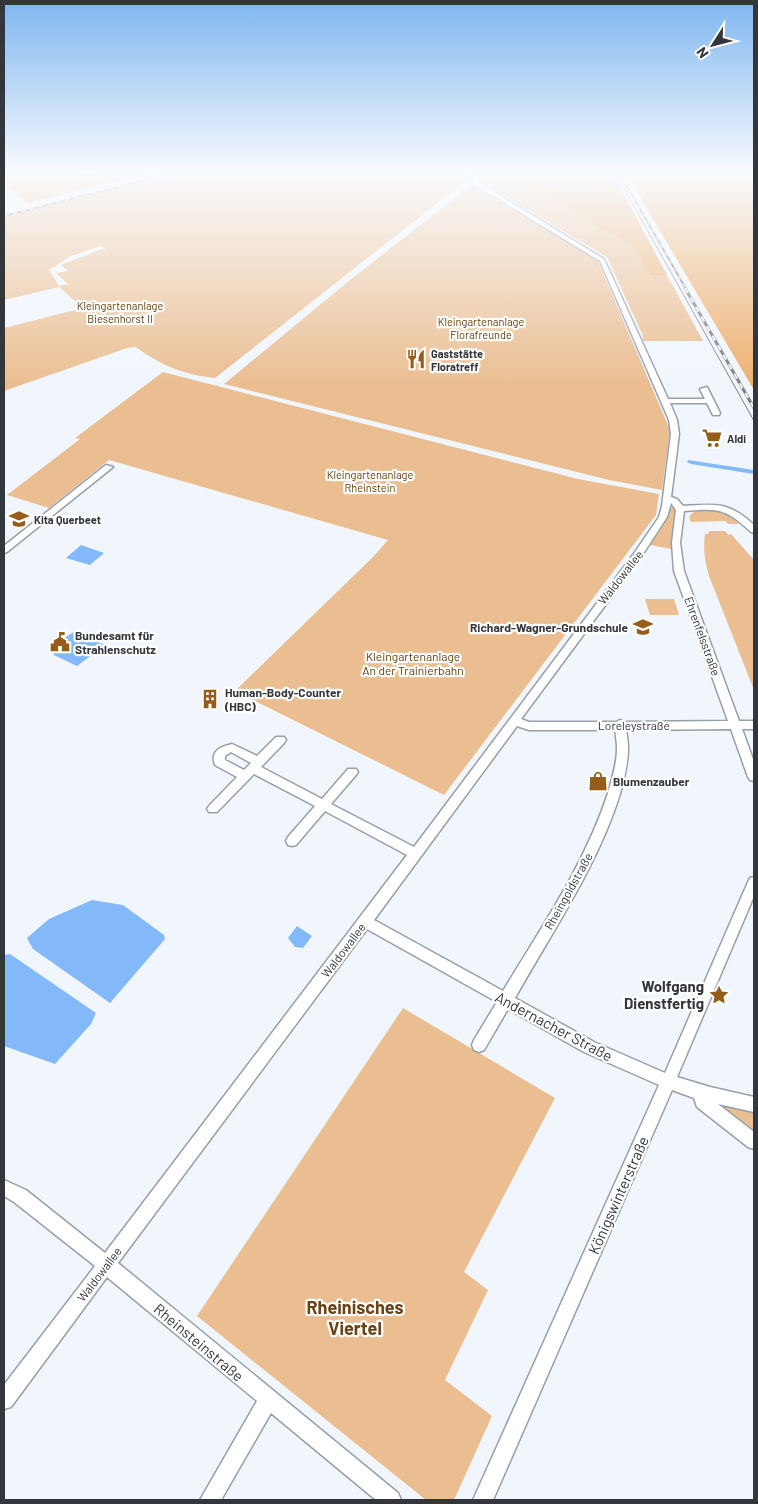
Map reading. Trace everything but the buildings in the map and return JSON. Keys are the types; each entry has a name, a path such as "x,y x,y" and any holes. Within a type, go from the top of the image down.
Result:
{"street":[{"name":"Waldowallee","path":"4,1400 514,722 663,517 668,495 675,434 673,420 602,260 576,244"},
{"path":"704,389 716,413"},
{"path":"665,401 710,401"},
{"path":"4,550 109,467"},
{"path":"668,495 677,502 680,509 707,506 722,508 738,516 754,530"},
{"name":"Ehrenfelsstraße","path":"680,509 676,541 679,572 754,777"},
{"name":"Loreleystraße","path":"514,722 529,726 620,724 754,725"},
{"name":"Rheingoldstraße","path":"479,1045 577,879 592,848 620,770 622,733 620,724"},
{"path":"213,809 280,740"},
{"path":"252,769 415,853"},
{"path":"292,841 352,772"},
{"name":"Königswinterstraße","path":"483,1500 753,887"},
{"name":"Andernacher Straße","path":"365,921 589,1047 668,1082 701,1094 754,1104"},
{"path":"701,1094 702,1102 754,1141"},
{"name":"Rheinsteinstraße","path":"4,1188 20,1196 106,1265 391,1500"},
{"path":"210,1500 268,1399"}],"green space":[{"name":"Kleingartenanlage Biesenhorst II","path":"4,244 385,244 215,378 183,372 163,364 136,347 127,348 4,391 4,328 83,308 59,287 4,300","holes":["101,246 107,251 102,249 61,265 68,271 56,273 68,284 59,286 49,270 71,256"]},
{"name":"Kleingartenanlage Florafreunde","path":"396,244 573,244 597,259 670,430 662,490 609,480 224,384"},
{"path":"586,244 629,244 634,247 650,275 667,275 703,341 643,341 643,336 607,257"},
{"name":"Kleingartenanlage An der Trainierbahn","path":"163,372 578,479 659,494 656,515 444,795 235,691 373,557 388,540 109,460 49,508 7,495 80,439 75,438"},
{"path":"674,507 676,516 671,549 650,545 662,526 670,508"},
{"path":"711,509 730,516 739,524 728,524 725,521 691,522 689,517 691,514 698,510"},
{"path":"709,531 725,531 729,535 731,534 754,560 754,690 709,576 705,561 704,545 705,534 708,534"},
{"path":"645,599 674,599 679,615 650,615"},
{"path":"403,1008 555,1098 464,1272 488,1290 445,1380 492,1416 454,1500 426,1500 197,1316"},
{"path":"720,1104 754,1111 754,1130"}],"shaded area":[{"path":"629,244 651,244 667,275 650,275 634,247"},
{"path":"668,244 754,244 754,390"}],"water":[{"path":"81,545 104,553 90,565 66,558"},
{"path":"75,631 105,645 77,666 54,655 51,647"},
{"path":"92,900 123,905 164,935 165,939 110,1003 33,949 27,938 49,919"},
{"path":"297,926 312,936 303,948 295,947 288,938"},
{"path":"10,954 96,1013 91,1024 55,1064 4,1046 4,955"}],"waterway":[{"path":"691,462 754,472"}],"tram line":[{"path":"655,244 754,421"}],"railway":[{"path":"660,244 686,289"},
{"path":"685,288 754,408"}],"place":[{"name":"Gaststätte Floratreff","path":"416,359"},
{"name":"Aldi","path":"712,438"},
{"name":"Kita Querbeet","path":"19,519"},
{"name":"Richard-Wagner-Grundschule","path":"643,627"},
{"name":"Bundesamt für Strahlenschutz","path":"60,642"},
{"name":"Human-Body-Counter (HBC)","path":"210,699"},
{"name":"Blumenzauber","path":"598,781"},
{"name":"Wolfgang Dienstfertig","path":"719,995"}],"district":[{"name":"Rheinisches Viertel","path":"355,1317"}],"park label":[{"name":"Kleingartenanlage Rheinstein","path":"370,480"}]}
